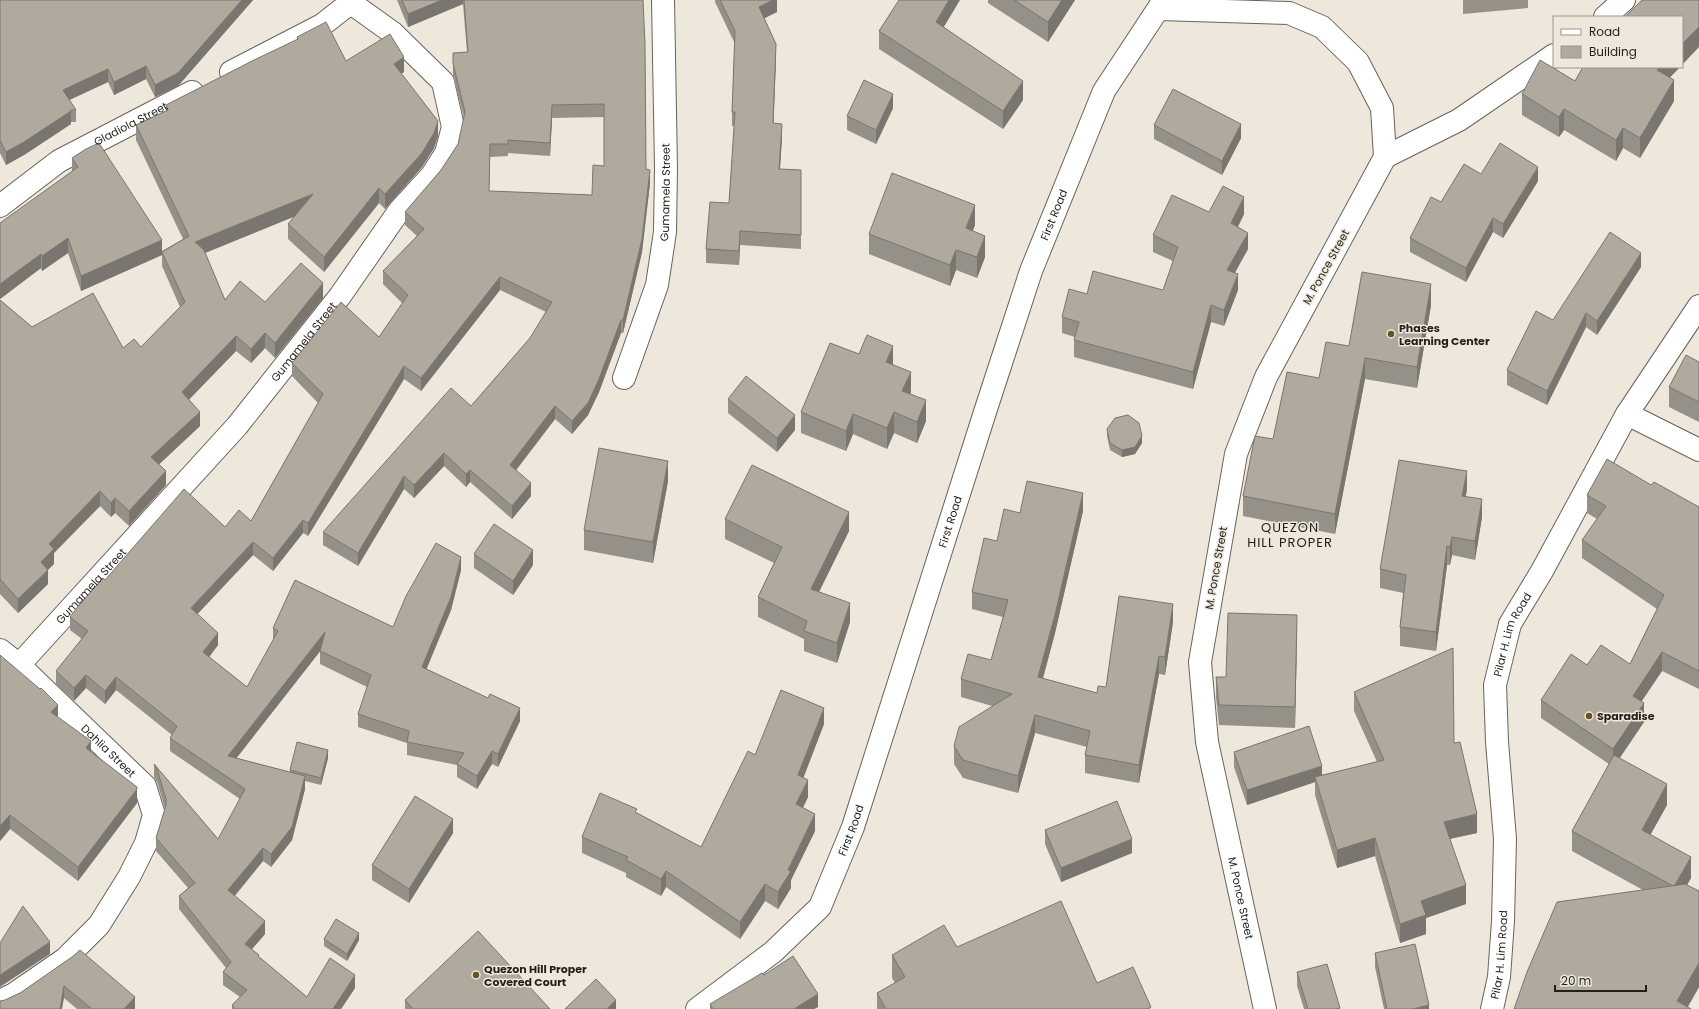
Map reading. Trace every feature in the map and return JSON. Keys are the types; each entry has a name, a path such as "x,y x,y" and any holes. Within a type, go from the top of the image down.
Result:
{"street":[{"name":"Gumamela Street","path":"624,378 657,285 665,232 666,168 662,0"},
{"path":"1606,16 1624,0"},
{"name":"Gumamela Street","path":"19,665 237,426 340,296 399,211 432,175 446,153 453,127 443,82 394,33 352,2"},
{"name":"Gladiola Street","path":"0,206 59,161 322,25 352,2"},
{"path":"1161,4 1289,13 1322,27 1358,62 1382,108 1385,157 1459,120 1553,57"},
{"name":"First Road","path":"697,1009 773,952 820,907 853,827 985,412 1032,271 1104,91 1161,4"},
{"name":"M. Ponce Street","path":"1265,1009 1207,742 1200,662 1236,454 1266,377 1385,157"},
{"name":"Pilar H. Lim Road","path":"1492,1009 1499,977 1504,921 1505,839 1497,742 1495,685 1510,624 1542,570 1627,414 1699,306"},
{"path":"1627,414 1699,450"},
{"name":"Dahlia Street","path":"0,650 19,665 145,786 154,815 146,843 129,877 99,925 65,959 14,994 0,1001"}],"building":[{"path":"0,0 242,0 178,73 155,85 146,66 114,82 108,69 63,90 76,110 71,110 24,142 6,152 0,140"},
{"path":"402,0 442,0 408,14"},
{"path":"464,0 643,0 645,44 646,169 650,170 642,239 623,320 621,320 599,379 588,403 572,421 555,406 510,465 531,483 512,506 470,470 466,474 444,453 414,485 404,476 358,553 323,532 451,388 471,406 530,338 552,302 500,277 421,378 404,366 308,523 303,520 273,558 253,542 191,608 218,633 203,652 247,687 278,631 273,628 295,580 393,627 406,596 436,543 461,557 451,597 422,667 488,698 490,694 520,708 498,754 492,751 477,776 457,764 464,753 407,742 409,731 358,714 371,675 320,651 325,632 228,756 305,776 292,827 271,854 263,848 228,890 265,921 245,944 307,997 330,958 355,975 333,1009 233,1009 234,1008 232,1005 247,990 223,972 231,962 179,896 195,883 156,838 166,805 166,799 157,769 154,764 218,839 245,789 170,738 177,726 116,677 105,691 86,675 74,688 56,671 88,631 70,617 103,578 105,580 184,489 225,527 239,510 251,521 323,394 292,363 341,302 379,337 408,295 383,271 424,229 405,212 441,170 458,144 465,112 453,63 453,53 468,52","holes":["604,104 604,166 593,165 592,195 489,191 490,144 508,144 508,140 550,143 552,105"]},
{"path":"720,0 773,0 759,7 776,44 773,123 782,124 779,169 801,170 801,235 740,231 739,251 706,249 710,202 729,203 735,112 732,112 735,31"},
{"path":"899,0 949,0 936,22 1023,81 1003,111 879,31"},
{"path":"1014,0 1062,0 1048,22"},
{"path":"1642,0 1699,0 1699,27 1683,43 1683,16 1626,16"},
{"path":"326,22 346,61 390,34 404,57 394,64 438,121 434,133 422,153 385,194 379,188 324,257 288,224 313,194 195,242 204,250 225,300 240,281 265,302 301,263 323,283 275,343 265,333 251,349 236,336 182,392 200,412 151,457 166,471 129,511 115,498 111,503 100,491 49,544 54,549 41,562 48,570 18,599 0,579 0,300 32,327 93,293 123,348 134,339 141,347 185,302 162,252 189,236 136,125 168,110 166,105 298,39 297,37"},
{"path":"1540,60 1575,81 1582,68 1659,68 1657,70 1674,80 1640,138 1623,128 1616,140 1564,109 1559,117 1522,94"},
{"path":"864,80 893,94 876,130 847,116"},
{"path":"1173,89 1241,124 1222,161 1154,125"},
{"path":"99,143 162,240 81,276 68,238 42,256 41,254 0,284 0,223 78,167 72,158"},
{"path":"1500,143 1538,167 1503,224 1493,218 1466,268 1410,238 1431,197 1441,202 1464,164 1481,174"},
{"path":"892,173 975,205 966,228 985,236 977,257 956,250 950,265 869,234"},
{"path":"1223,186 1244,197 1231,223 1248,233 1227,270 1238,274 1224,310 1211,305 1193,372 1074,340 1079,322 1062,317 1069,289 1087,294 1093,271 1163,290 1178,247 1153,235 1172,195 1209,212"},
{"path":"1610,232 1641,253 1597,321 1586,313 1547,391 1507,370 1536,311 1553,320"},
{"path":"1362,272 1431,284 1417,367 1365,358 1335,514 1243,496 1255,436 1273,439 1287,372 1319,378 1326,342 1349,346"},
{"path":"867,335 893,346 886,362 911,372 902,391 926,400 917,422 894,412 887,428 853,414 846,431 801,412 830,343 859,354"},
{"path":"1686,355 1699,362 1699,402 1669,387"},
{"path":"746,376 795,415 777,438 728,399"},
{"path":"1128,415 1139,423 1142,436 1135,447 1122,450 1110,443 1107,429 1115,418"},
{"path":"599,448 668,461 653,542 584,530"},
{"path":"1607,459 1651,485 1654,482 1699,507 1699,671 1662,652 1633,696 1644,703 1613,749 1541,700 1571,654 1587,665 1601,645 1630,664 1664,595 1582,540 1606,506 1587,495"},
{"path":"1399,460 1467,471 1462,496 1482,499 1475,541 1452,537 1450,547 1447,546 1436,632 1400,627 1406,575 1380,569"},
{"path":"752,465 849,512 811,589 850,603 837,643 804,631 807,621 758,597 782,547 725,519"},
{"path":"1027,481 1083,493 1055,615 1038,677 1097,693 1098,686 1106,687 1119,596 1173,604 1165,657 1159,656 1139,765 1085,755 1090,731 1035,715 1018,776 963,760 954,746 959,727 1012,694 961,679 968,654 991,660 1008,600 972,592 984,538 997,541 1004,509 1020,513"},
{"path":"494,524 533,550 513,581 474,554"},
{"path":"1228,613 1297,615 1295,707 1219,705 1216,677 1226,677"},
{"path":"1453,648 1454,743 1460,742 1477,814 1444,822 1466,885 1421,901 1426,915 1400,924 1375,838 1337,850 1315,777 1384,760 1354,692"},
{"path":"0,655 40,689 41,688 58,705 51,712 91,741 86,748 137,787 78,867 10,815 0,826"},
{"path":"781,690 824,708 798,775 808,780 796,804 815,814 788,870 791,871 778,892 765,884 740,922 666,871 661,879 626,860 628,857 582,837 600,793 637,809 635,812 701,847 748,751 755,755"},
{"path":"1309,726 1322,766 1247,790 1234,752"},
{"path":"297,742 328,750 321,778 290,770"},
{"path":"1614,755 1667,784 1642,830 1691,857 1673,886 1572,831"},
{"path":"415,796 453,819 409,889 372,865"},
{"path":"1117,801 1132,839 1061,868 1045,830"},
{"path":"1685,884 1699,891 1699,963 1677,1001 1691,1009 1514,1009 1527,972 1557,902"},
{"path":"1061,901 1097,983 1133,967 1151,1007 1147,1009 886,1009 877,993 905,977 892,955 944,925 957,947"},
{"path":"23,906 50,942 0,975 0,943"},
{"path":"336,919 359,933 347,954 324,939"},
{"name":"Quezon Hill Proper Covered Court","path":"478,931 550,1009 413,1009 405,1000"},
{"path":"1415,944 1429,1005 1413,1009 1387,1009 1375,953"},
{"path":"80,950 135,997 124,1009 92,1009 64,986 60,1009 0,1009 0,1001 20,993"},
{"path":"793,956 818,994 794,1009 713,1009 710,1004 762,973 764,975"},
{"path":"1327,964 1340,1008 1308,1009 1297,972"},
{"path":"596,979 616,1000 607,1009 565,1009"}],"place":[{"name":"Phases Learning Center","path":"1391,334"},
{"name":"Sparadise","path":"1589,716"},
{"name":"Quezon Hill Proper Covered Court","path":"476,975"}],"district":[{"name":"QUEZON HILL PROPER","path":"1290,534"}]}
